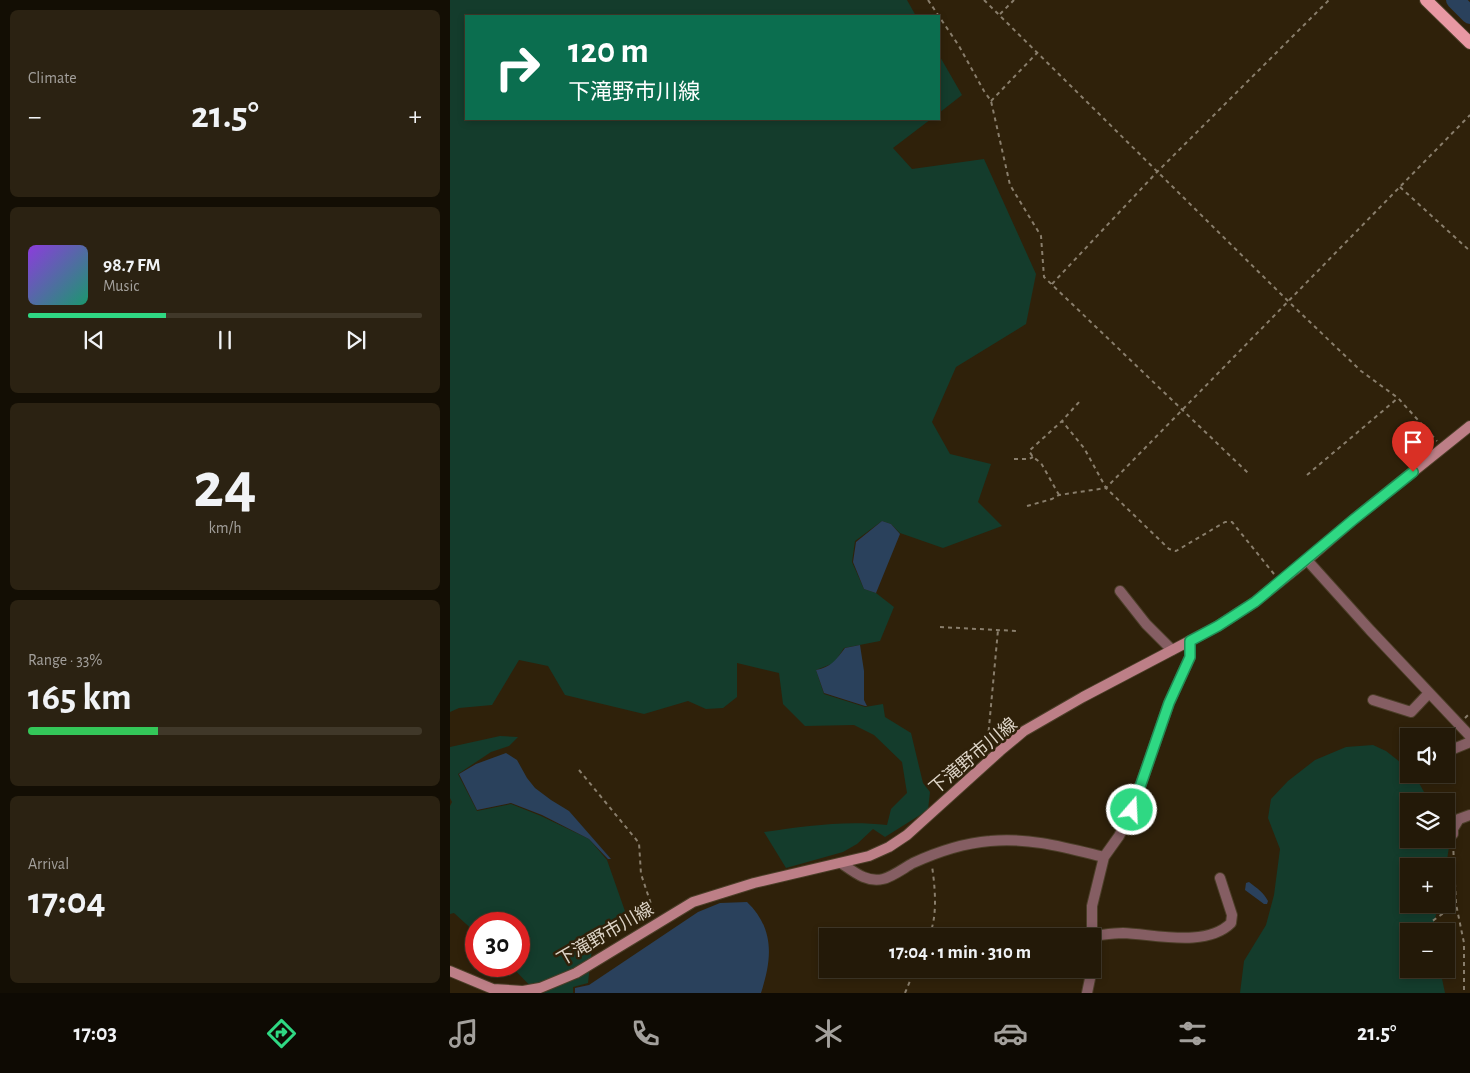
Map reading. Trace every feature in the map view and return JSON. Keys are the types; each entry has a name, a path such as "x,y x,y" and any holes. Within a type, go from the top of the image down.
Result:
{"main road":[{"path":"1426,0 1470,44"},
{"name":"下滝野市川線","path":"450,971 493,989 523,991 540,988 576,973 693,902 754,883 868,856 889,847 907,835 1024,731 1083,697 1226,621 1255,602 1470,426"}],"street":[{"path":"1307,560 1470,736"},
{"path":"1120,591 1146,624 1172,650"},
{"path":"1092,928 1092,906 1104,857 1119,836 1132,810 1169,703 1190,657 1190,641"},
{"path":"1373,700 1411,712 1429,693"},
{"path":"1455,748 1470,742"},
{"path":"1455,825 1458,819 1470,815"},
{"path":"841,863 860,876 869,879 882,879 943,851 989,841 1020,840 1061,846 1104,857"},
{"path":"1101,935 1122,933 1182,938 1212,934 1225,929 1231,923 1232,915 1220,878"},
{"path":"1087,993 1090,978"}],"path":[{"path":"928,0 938,15"},
{"path":"984,0 1288,301 1361,371 1398,398 1444,448"},
{"path":"999,15 1014,0"},
{"path":"1052,284 1157,172 1329,0"},
{"path":"940,18 991,101 1010,185 1041,236 1044,277 1181,411 1248,473"},
{"path":"991,101 1037,52"},
{"path":"1027,506 1052,499 1059,495 1106,488 1470,115"},
{"path":"1400,186 1470,252"},
{"path":"1307,475 1398,398"},
{"path":"1059,495 1041,463 1033,457 1030,451 1080,401"},
{"path":"1062,421 1084,448 1106,488 1169,548 1176,551 1225,522 1232,522 1281,582"},
{"path":"1014,459 1030,459 1033,457"},
{"path":"940,627 1016,631"},
{"path":"996,755 989,748 988,738 998,630"},
{"path":"579,770 639,843 641,874 658,923"},
{"path":"1453,848 1456,904 1464,943 1464,993"},
{"path":"930,856 933,874 933,928"},
{"path":"1430,923 1456,904"},
{"path":"1464,943 1470,943"},
{"path":"905,993 912,978"}],"green space":[{"path":"450,0 907,0 915,15 465,15 465,120 930,120 893,148 912,169 984,159 1036,274 1026,324 956,367 932,422 950,454 991,464 978,502 1002,526 943,548 900,533 891,524 882,521 855,541 852,562 864,589 876,593 894,607 880,641 844,648 834,663 816,670 824,694 865,707 883,704 885,717 911,733 923,783 930,792 928,810 885,837 873,829 857,844 843,852 786,868 764,832 841,823 887,825 891,809 907,793 902,762 874,735 854,725 805,726 783,704 779,673 737,663 737,697 723,708 706,709 688,701 644,714 565,695 548,666 519,660 492,705 459,708 450,712"},
{"path":"940,57 962,95 940,112"},
{"path":"500,736 518,737 509,746 491,752 458,774 477,811 511,804 589,839 607,860 626,914 627,924 614,931 592,948 588,983 573,987 573,993 537,993 522,977 530,977 530,912 465,912 465,923 454,913 450,914 450,806 452,802 450,798 450,747"},
{"path":"1373,745 1386,751 1400,762 1400,783 1419,783 1425,793 1400,793 1400,848 1449,848 1447,858 1400,858 1400,913 1436,913 1434,923 1400,923 1400,978 1442,978 1445,993 1240,993 1244,961 1266,925 1274,895 1280,849 1268,818 1271,799 1288,781 1315,760 1346,747"}],"water":[{"path":"882,521 891,524 900,534 876,593 864,589 853,562 856,542"},
{"path":"860,645 864,671 864,700 867,706 824,693 816,670 826,667 833,662 845,648"},
{"path":"506,753 517,760 535,788 569,811 611,859 608,859 589,839 542,815 511,803 477,810 459,774 476,764"},
{"path":"1249,882 1264,896 1268,901 1267,904 1264,904 1245,890 1246,883"},
{"path":"747,902 763,923 769,945 765,980 761,993 575,993 575,988 589,985 698,912 720,903"}],"waterway":[{"path":"1455,0 1470,15"}],"route":[{"path":"1132,810 1169,703 1190,657 1190,641 1218,626 1255,602 1413,472"}]}
